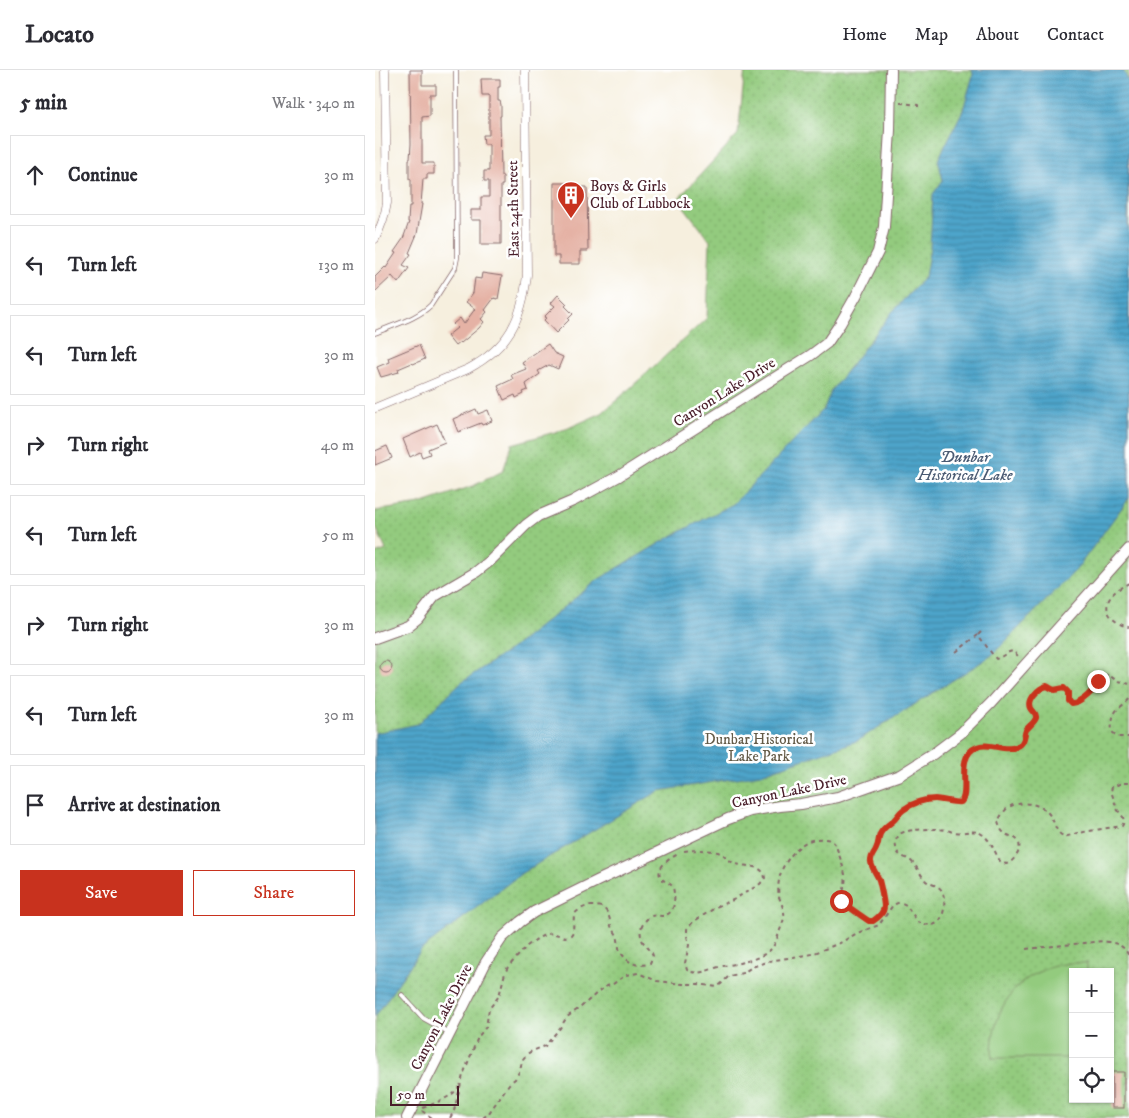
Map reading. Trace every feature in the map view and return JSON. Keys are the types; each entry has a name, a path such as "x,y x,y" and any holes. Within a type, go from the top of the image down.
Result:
{"street":[{"path":"375,238 380,229 387,203 385,70"},
{"name":"East 24th Street","path":"375,408 483,361 493,353 512,330 523,302 527,275 525,70"},
{"name":"Canyon Lake Drive","path":"375,638 409,626 418,618 435,596 476,572 538,516 573,501 619,476 827,343 852,303 878,252 884,227 890,130 891,70"},
{"name":"Canyon Lake Drive","path":"407,1118 486,962 503,938 520,922 534,912 728,819 750,811 837,797 900,775 961,733 991,703 1129,549"}],"lane":[{"path":"375,332 426,310 455,268 457,258 456,70"},
{"path":"402,995 423,1018 450,1033"}],"path":[{"path":"900,99 901,103 918,105 918,112"},
{"path":"1129,583 1110,597 1107,606 1109,615 1112,618 1123,625 1129,626"},
{"path":"956,652 981,632"},
{"path":"978,635 997,659 1013,651 1025,664"},
{"path":"450,1118 478,1037 486,1027 487,1014 499,996 508,967 527,946 538,938 552,933 565,937 571,936 574,914 579,909 587,906 603,908 607,912 611,927 617,936 619,950 633,964 645,965 650,963 653,956 652,952 642,942 640,936 642,925 650,916 665,916 669,913 675,900 673,887 661,878 661,868 669,859 683,851 701,850 720,853 737,864 760,869 765,878 760,884 733,900 718,906 693,922 687,929 689,945 685,967 691,972 700,973 715,967 757,958 771,949 785,916 778,888 782,869 795,850 803,843 822,839 833,841 836,845 846,876 841,901 866,920 873,921 882,914 884,906 879,879 871,863 871,858 876,850 880,834 903,810 921,801 931,799 960,803 964,790 966,756 978,746 990,745 1007,748 1020,745 1027,728 1035,721 1036,715 1031,708 1031,703 1041,688 1047,686 1054,690 1064,688 1068,692 1068,701 1074,704 1083,700 1103,676 1109,675 1117,681 1129,684"},
{"path":"1129,699 1127,703 1116,711 1111,729 1118,737 1129,737"},
{"path":"483,1118 515,1079 527,1054 545,1046 567,1017 598,992 626,975 638,973 657,981 717,987 729,976 743,973 752,967 769,961 812,954 879,925 893,905 900,902 906,905 918,922 931,925 936,924 939,922 945,906 942,891 925,880 914,864 899,854 896,839 901,834 920,830 977,832 984,836 995,850 1000,861 1006,864 1015,858 1019,846 1017,839 1003,833 998,822 1004,812 1013,804 1025,802 1037,805 1051,817 1057,830 1064,836 1067,836 1124,825 1123,817 1117,809 1111,791 1112,787 1116,785 1129,783"},
{"path":"1026,949 1103,941 1118,944 1125,949 1129,956"},
{"path":"1125,949 1129,947"},
{"path":"432,1118 419,1109 448,1097 461,1085"}],"green space":[{"name":"Dunbar Historical Lake Park","path":"745,70 1129,70 1129,1118 375,1118 375,554 386,550 375,525 375,511 420,504 473,486 503,471 512,444 566,429 602,413 707,318 710,241 678,199 738,134"},
{"path":"1071,963 1087,963 1087,968 1069,968 1069,1058 992,1058 996,1022 1011,994 1022,982 1036,973"}],"water":[{"name":"Dunbar Historical Lake","path":"972,70 1123,70 1128,80 1129,498 1076,570 991,656 857,741 761,774 659,791 522,873 421,950 375,1017 375,733 418,724 460,683 515,646 599,579 670,537 733,504 824,409 831,391 893,311 925,277 930,248 933,194 943,180 938,160 963,110 973,75"}],"building":[{"path":"410,70 422,70 422,85 436,85 436,94 430,94 430,116 422,117 422,163 434,163 434,174 427,174 427,179 423,179 422,204 417,234 409,253 411,254 403,265 409,268 398,283 392,276 375,292 375,277 386,268 396,253 394,252 403,239 409,222 409,206 411,206 411,179 409,179 411,144"},
{"path":"481,79 500,79 498,101 500,101 501,105 501,176 503,176 503,185 501,185 501,244 481,244 481,220 471,220 471,210 481,210 481,197 489,197 489,181 484,181 484,171 489,171 489,144 484,144 483,135 489,135 489,96 482,96"},
{"name":"Boys & Girls Club of Lubbock","path":"554,183 570,183 570,187 587,187 588,251 580,251 580,264 559,264 559,256 554,256"},
{"path":"482,273 502,276 498,299 494,298 485,310 487,312 481,319 484,322 479,328 455,346 447,336 457,328 453,324 460,318 464,324 475,309 466,302 473,293 475,278 481,279"},
{"path":"558,295 573,314 556,333 544,320 546,318 544,317 555,306 551,303"},
{"path":"548,344 554,353 563,357 558,369 549,365 538,371 540,374 526,384 528,390 523,392 524,394 516,398 515,395 504,400 498,386 513,379 511,375 526,369 522,362"},
{"path":"419,345 425,359 398,369 399,372 381,377 377,367 389,362 388,358"},
{"path":"476,409 478,414 488,410 492,421 458,432 453,419"},
{"path":"437,424 445,442 428,449 430,454 422,457 420,452 410,457 403,439"},
{"path":"387,446 392,458 375,465 375,451"},
{"path":"386,661 392,667 386,673 380,667"},
{"path":"1114,1072 1124,1072 1124,1108 1112,1108 1112,1103 1114,1103"}],"place":[{"name":"Boys & Girls Club of Lubbock","path":"571,219"}],"route":[{"path":"841,901 866,920 873,921 878,918 882,914 884,906 879,879 871,863 871,858 878,846 880,834 887,825 903,810 921,801 940,799 960,803 964,790 966,756 974,748 982,745 1007,748 1020,745 1027,728 1035,721 1036,715 1031,708 1031,703 1041,688 1047,686 1052,690 1064,688 1068,692 1067,698 1069,703 1078,704 1097,685 1098,681"}]}
